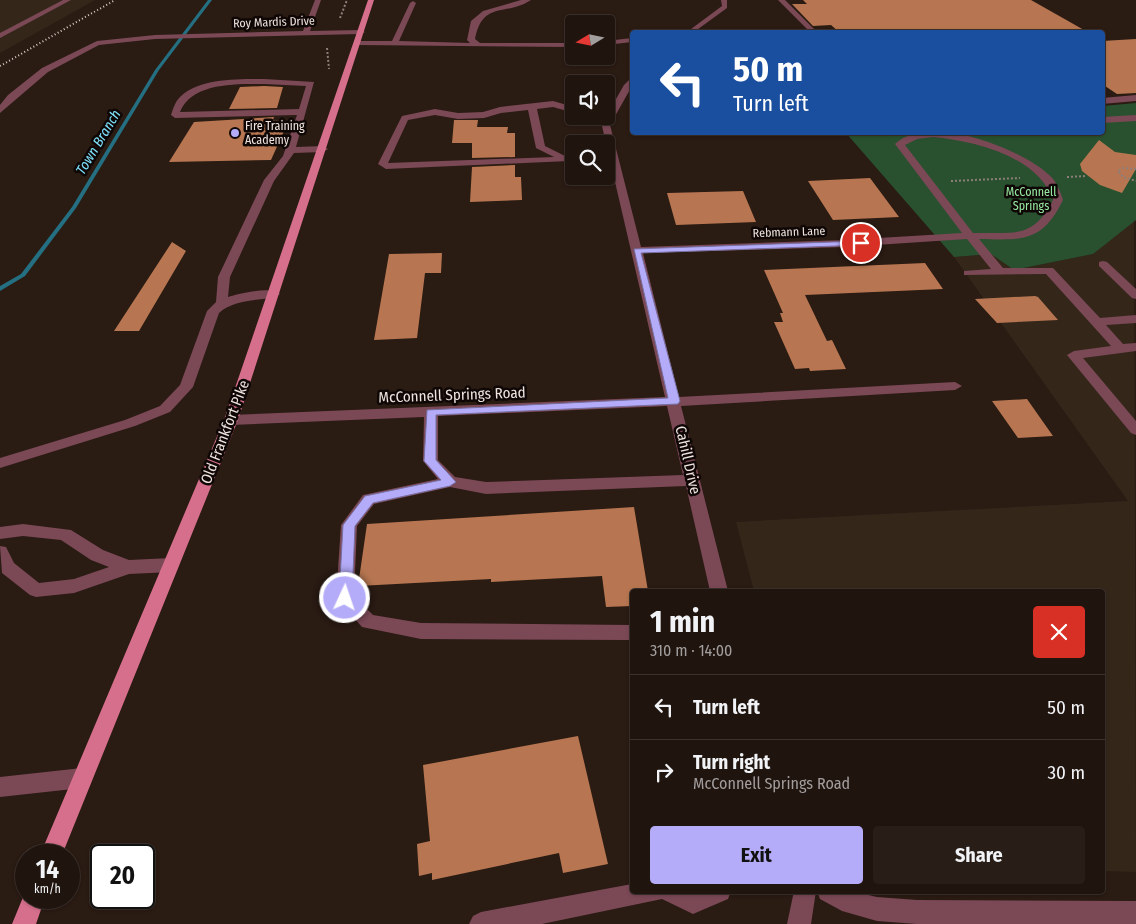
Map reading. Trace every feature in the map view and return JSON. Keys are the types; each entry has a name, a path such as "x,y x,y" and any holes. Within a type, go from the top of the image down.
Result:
{"main road":[{"name":"Old Frankfort Pike","path":"56,844 231,420 371,0"},
{"path":"24,924 30,909"}],"street":[{"path":"0,36 68,0"},
{"path":"306,32 318,0"},
{"path":"478,45 472,40 472,28 475,21 485,12 528,0"},
{"path":"693,30 724,7 724,0"},
{"path":"781,0 812,30"},
{"path":"394,44 413,3"},
{"name":"Roy Mardis Drive","path":"0,110 11,97 45,70 82,49 111,41 156,37 306,32 394,44 565,45"},
{"path":"615,42 630,40"},
{"path":"222,302 224,278 269,180 287,157 302,112 310,84 280,80 206,87 184,98 175,115 302,112"},
{"path":"615,109 630,84"},
{"path":"1105,101 1136,98"},
{"path":"565,107 553,104 532,108 500,110 484,115 458,116 434,112 405,118 383,164 386,166 439,165 565,159"},
{"path":"532,108 541,148 565,157"},
{"path":"1105,120 1136,118"},
{"name":"Cahill Drive","path":"606,125 607,135"},
{"path":"961,135 953,137 927,135 909,138 900,144 916,168 1000,272"},
{"name":"Rebmann Lane","path":"637,250 917,241 1033,232 1050,218 1058,200 1055,190 1046,177 1025,162 997,149 953,137"},
{"path":"290,150 323,148"},
{"name":"Cahill Drive","path":"615,176 637,250 719,589"},
{"path":"1103,264 1136,295"},
{"path":"968,273 1049,270 1120,348"},
{"path":"3,460 130,423 165,409 186,387 213,311 222,302 245,296 274,294"},
{"path":"1097,322 1136,320"},
{"path":"1136,347 1074,355 1136,430"},
{"name":"McConnell Springs Road","path":"231,420 674,401 955,386"},
{"path":"430,412 430,461 450,482"},
{"path":"630,633 421,631 368,622 345,598 349,525 369,500 450,482 486,488 693,480"},
{"path":"0,533 23,530 65,534 97,555 128,567"},
{"path":"0,552 8,568 36,590 74,586 128,567 171,565"},
{"path":"0,787 82,778"},
{"path":"481,924 640,894"},
{"path":"676,894 693,903 713,894"},
{"path":"799,924 804,894"},
{"path":"834,894 850,903 897,910 1136,913"}],"path":[{"path":"1136,169 1123,168 1118,171 1123,177 1136,181"},
{"path":"1058,177 1087,176"},
{"path":"951,181 1021,178"}],"shaded area":[{"path":"0,0 95,0 0,53"},
{"path":"1134,219 1136,872 1105,871 1105,589 753,589 736,522 1128,501 954,257 991,254 1014,270 1093,254"}],"green space":[{"name":"McConnell Springs","path":"1136,103 1136,220 1093,254 1014,270 991,254 954,257 848,135 1105,135 1105,106"}],"building":[{"path":"803,0 1031,0 1084,30 837,30 831,25 813,26 792,4 807,4"},
{"path":"1136,39 1136,93 1117,94 1105,86 1105,41"},
{"path":"240,87 283,87 277,108 229,109"},
{"name":"Fire Training Academy","path":"274,117 273,120 288,122 271,160 169,162 194,122"},
{"path":"454,120 478,120 477,127 508,127 507,133 515,133 515,157 472,158 472,143 452,143"},
{"path":"1099,140 1115,152 1136,155 1136,169 1122,193 1100,185 1082,171 1080,164"},
{"path":"515,165 515,177 521,177 522,200 470,202 472,167"},
{"path":"870,178 899,217 833,220 808,181"},
{"path":"743,191 756,222 676,225 667,193"},
{"path":"172,242 186,251 139,331 114,331"},
{"path":"442,253 441,273 425,273 417,338 374,340 389,254"},
{"path":"925,263 943,289 805,295 827,341 832,340 846,369 810,371 809,368 795,369 774,322 783,322 780,313 783,313 764,270"},
{"path":"1035,296 1058,320 997,323 975,299"},
{"path":"1027,399 1053,436 1018,438 992,401"},
{"path":"634,507 648,589 630,589 630,606 606,607 602,576 491,582 491,579 358,586 367,524"},
{"path":"578,736 608,864 563,873 559,853 432,880 432,873 419,876 417,844 430,841 423,765"}],"waterway":[{"name":"Town Branch","path":"0,289 23,275 74,207 157,70 210,0"}],"railway":[{"path":"0,66 115,0"}],"place":[{"name":"Fire Training Academy","path":"235,133"}],"route":[{"path":"345,598 349,525 369,500 450,482 430,461 430,412 674,401 637,250 861,243"}]}
